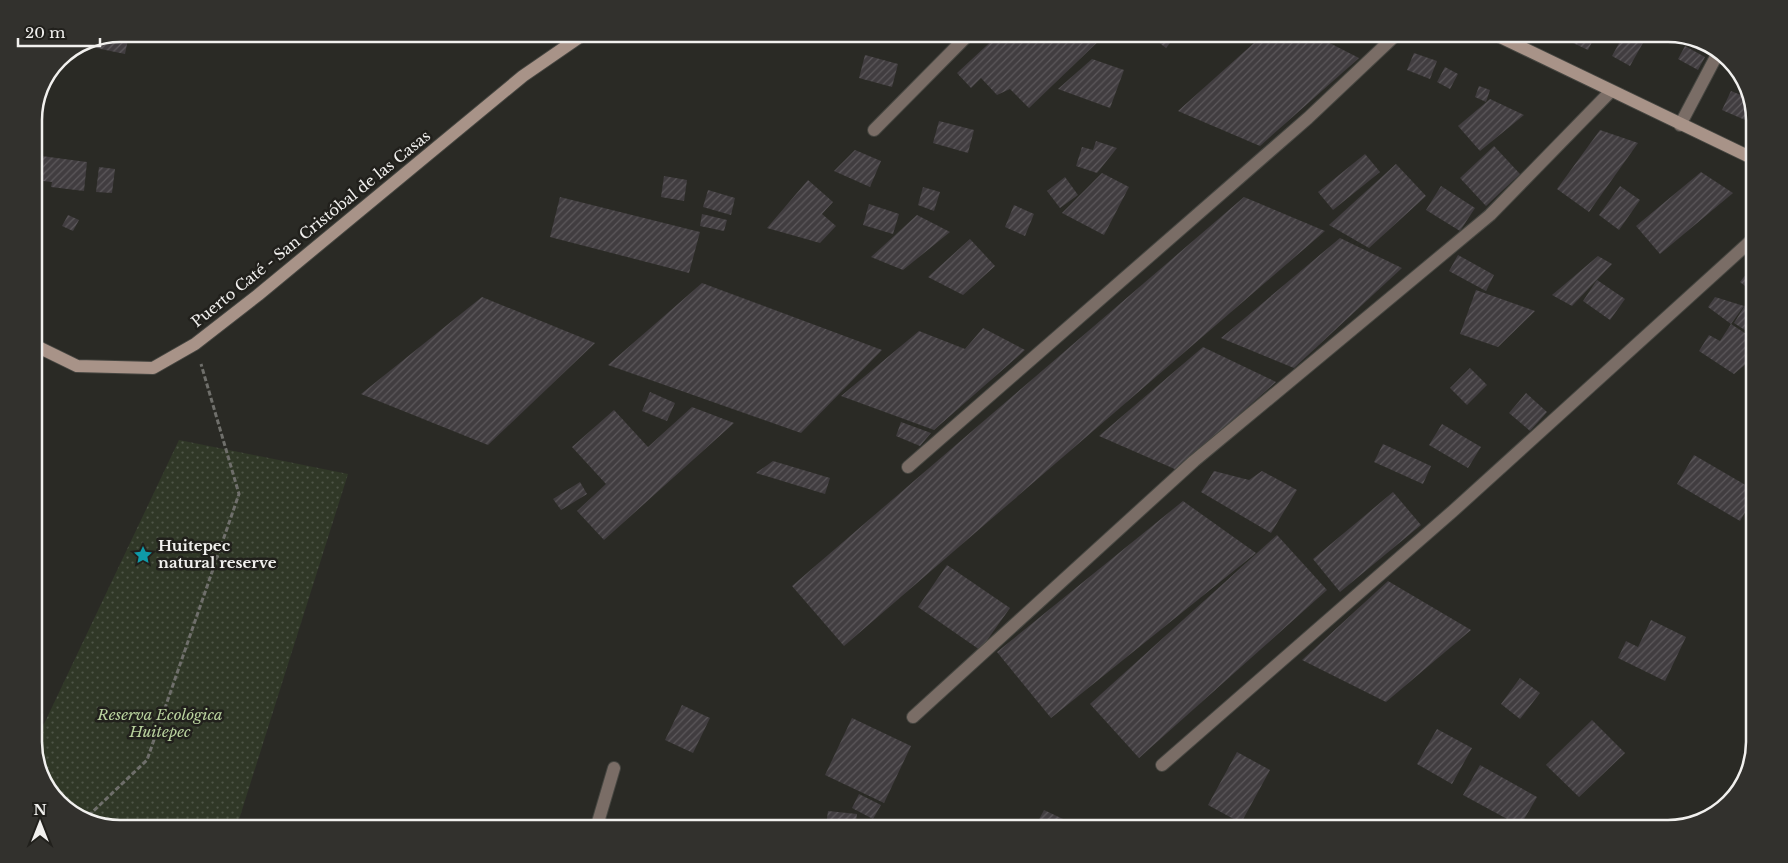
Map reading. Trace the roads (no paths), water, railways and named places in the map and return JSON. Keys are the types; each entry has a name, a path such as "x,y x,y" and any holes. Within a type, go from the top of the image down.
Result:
{"main road":[{"name":"Puerto Caté - San Cristóbal de las Casas","path":"43,349 78,366 152,368 195,344 258,295 524,76 571,43"},
{"path":"1512,43 1745,156"}],"street":[{"path":"874,130 960,43"},
{"path":"908,467 1308,118 1387,43"},
{"path":"1680,125 1715,59"},
{"path":"913,717 1194,461 1490,214 1611,91"},
{"path":"1162,765 1468,498 1745,246"},
{"path":"599,820 614,768"}],"place":[{"name":"Huitepec natural reserve","path":"143,555"}],"park label":[{"name":"Reserva Ecológica Huitepec","path":"160,724"}]}
